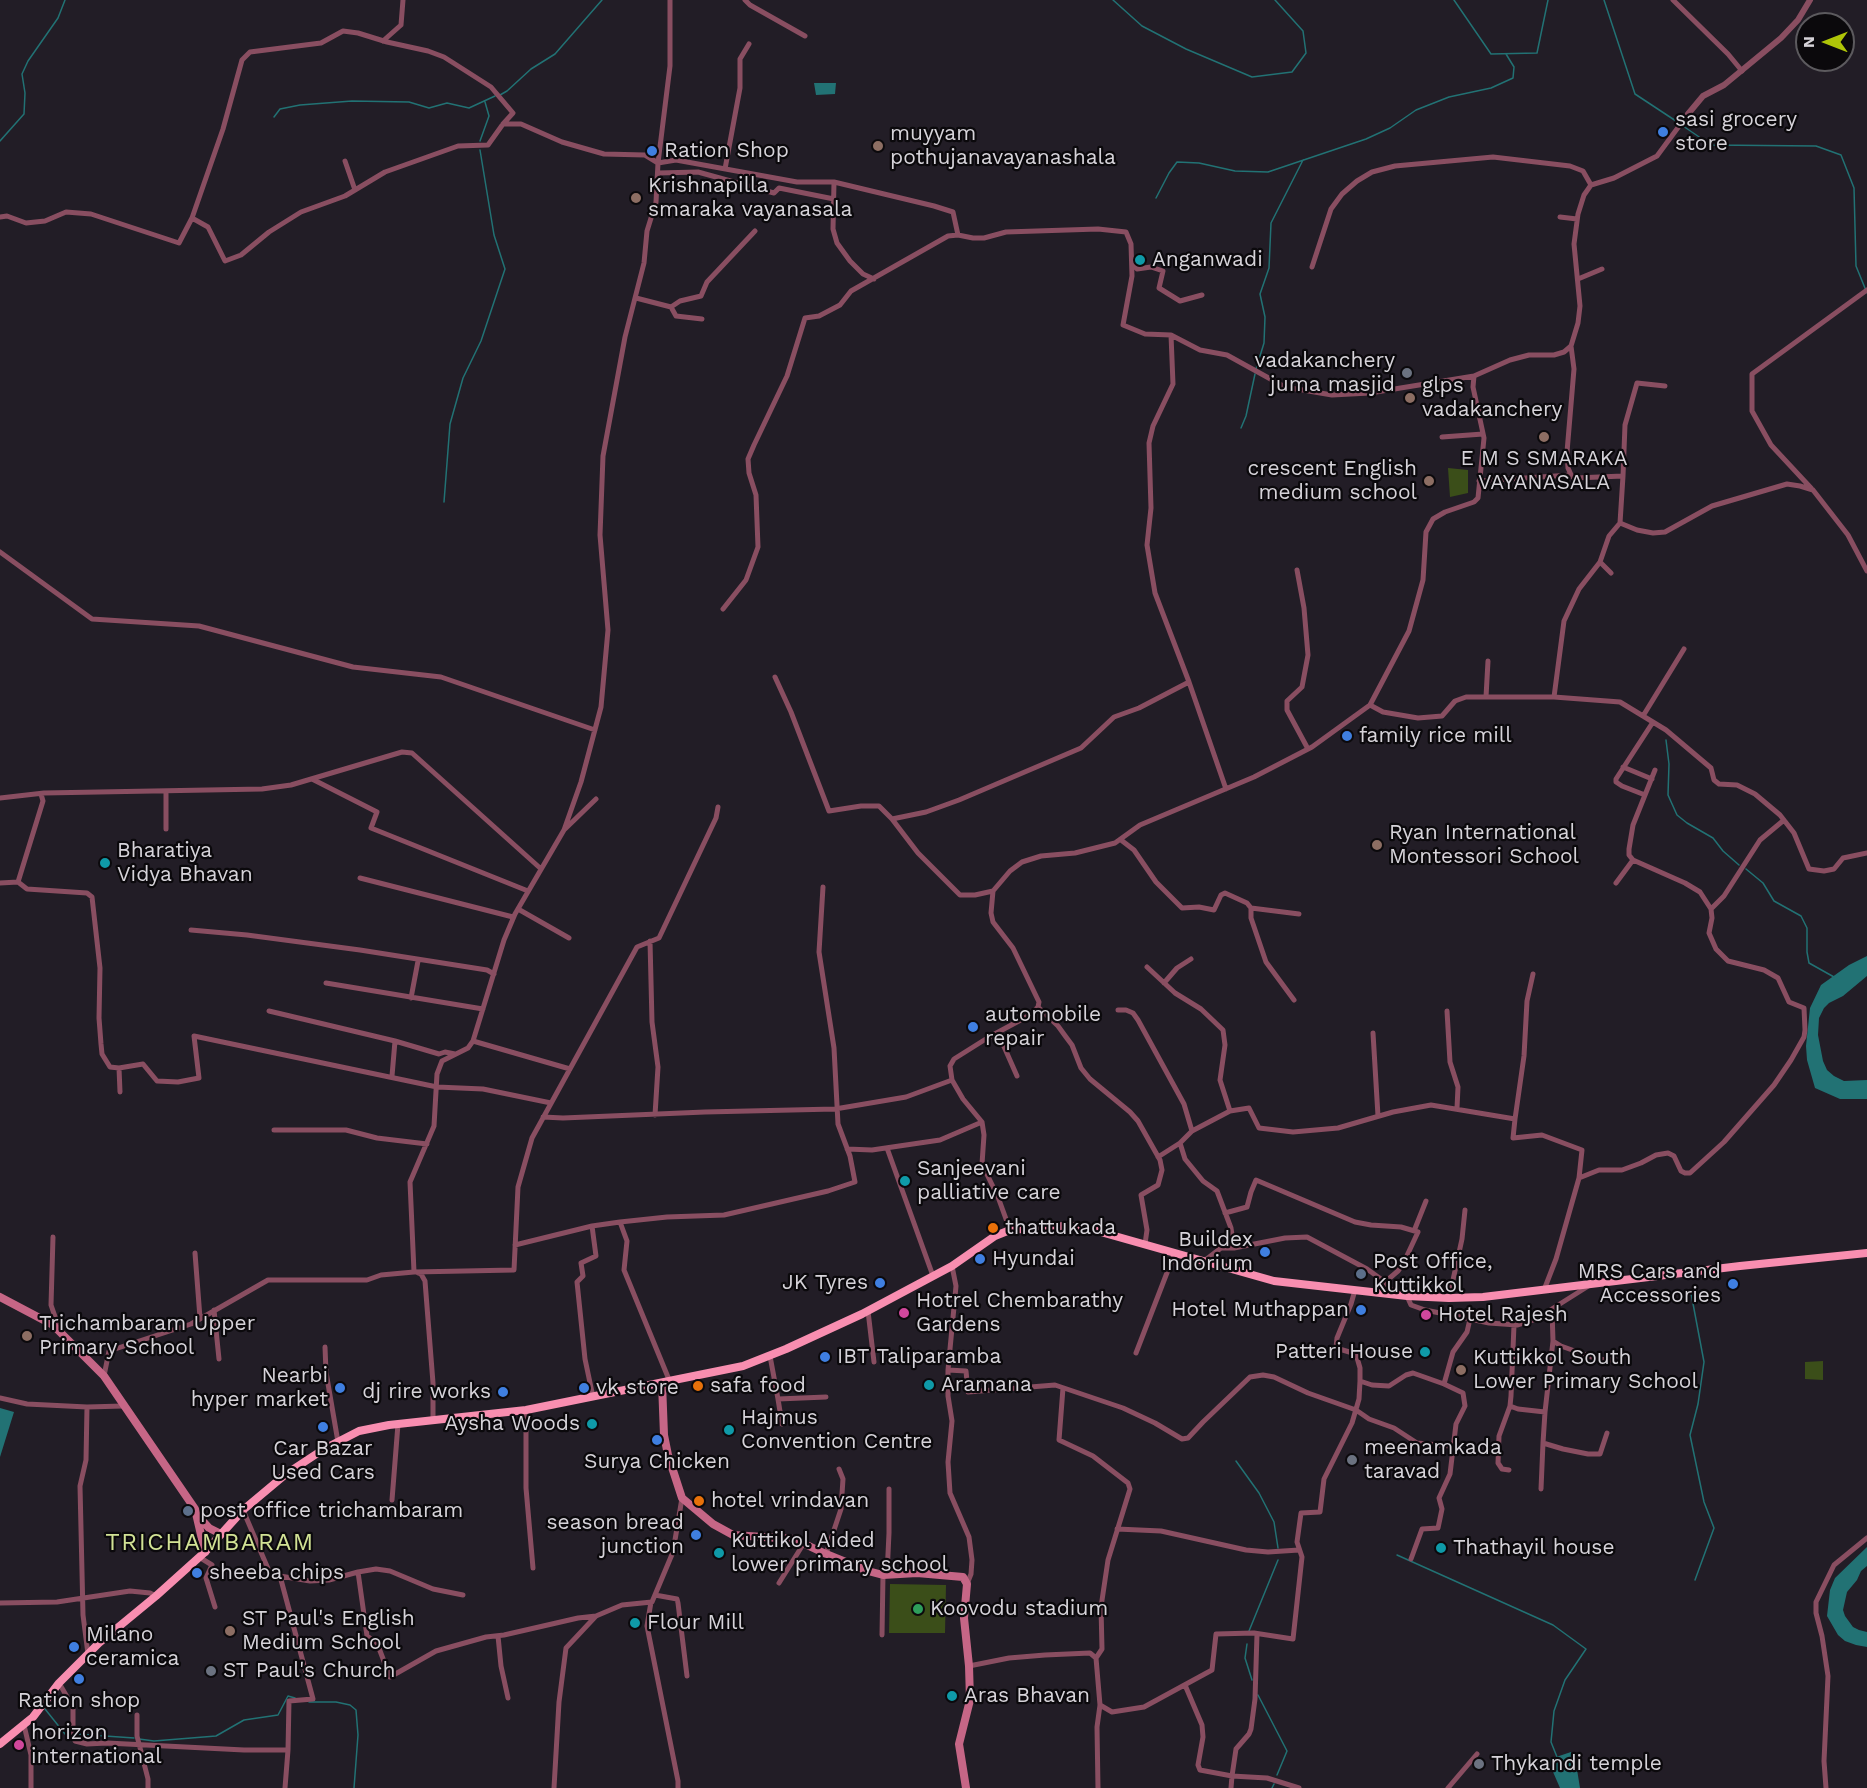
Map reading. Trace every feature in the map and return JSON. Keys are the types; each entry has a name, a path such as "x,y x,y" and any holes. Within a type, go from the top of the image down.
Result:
{"highway":[{"path":"0,1744 33,1717 59,1683 88,1654 202,1554 243,1510 286,1474 311,1457 359,1431 398,1424 526,1410 743,1366 770,1356 867,1311 952,1266 995,1236 1011,1230 1066,1226 1098,1231 1274,1281 1395,1295 1449,1298 1483,1297 1867,1253"}],"main road":[{"path":"0,1297 53,1325 104,1376 206,1525 221,1534"},
{"path":"666,1382 664,1435 682,1498 713,1524 733,1535 794,1539 867,1571 885,1575 917,1573 963,1577 967,1584 964,1618 970,1700 959,1744 966,1788"},
{"path":"195,1509 202,1554"}],"street":[{"path":"383,41 401,25 403,0"},
{"path":"414,1272 410,1182 434,1126 437,1074 442,1061 468,1048 473,1041 513,917 564,830 581,782 601,706 608,630 600,535 603,456 625,337 644,263 647,231 656,202 658,163 670,66 670,0"},
{"path":"745,0 805,36"},
{"path":"1673,0 1742,70"},
{"path":"1571,475 1567,452 1574,369 1571,346 1580,306 1574,244 1577,219 1584,195 1591,185 1614,178 1657,156 1703,96 1724,85 1781,38 1798,20 1810,0"},
{"path":"0,217 7,216 26,223 45,221 66,212 91,214 179,243 192,218 223,129 242,60 246,54 321,43 343,31 428,51 444,57 491,87 513,114 488,145 458,147 385,172 345,196 301,212 269,232 241,255 225,261 208,226 192,218"},
{"path":"725,169 740,88 740,59 749,44"},
{"path":"503,124 521,124 562,141 604,154 645,155 658,163 676,160 797,182 834,182 953,212 958,235"},
{"path":"1312,267 1331,209 1342,194 1372,172 1395,166 1493,157 1570,166 1583,171 1591,185"},
{"path":"345,161 355,190"},
{"path":"657,173 698,172 774,193 779,188 834,199"},
{"path":"834,182 833,229 837,243 863,274 874,279"},
{"path":"1560,217 1577,219"},
{"path":"723,609 746,580 758,547 756,495 749,473 748,459 787,376 805,318 819,316 840,305 851,291 948,236 984,237 1005,232 1098,230 1126,232 1131,244 1132,276 1123,325 1145,334 1171,335 1200,350 1227,355 1285,387 1332,395 1370,393 1455,381 1474,376 1509,360 1529,355 1554,355 1564,352 1571,346"},
{"path":"671,308 680,301 702,296 707,282 755,231"},
{"path":"1132,263 1137,268 1151,267 1163,271 1160,288 1180,301 1202,295"},
{"path":"1578,279 1602,269"},
{"path":"1867,290 1752,374 1752,411 1771,445 1813,490 1848,535 1867,571"},
{"path":"636,298 671,308 676,316 702,319"},
{"path":"1171,335 1173,384 1149,443 1151,508 1147,546 1155,593 1226,789"},
{"path":"1011,1230 982,1164 984,1135 982,1122 963,1099 952,1080 950,1066 954,1059 1030,1016 1038,1007 1039,1002 1013,948 993,922 991,913 993,891 1010,871 1030,858 1075,853 1121,840 1140,825 1254,777 1308,749 1370,705 1409,631 1424,580 1426,532 1433,519 1445,512 1474,502 1478,498 1483,463 1483,434 1473,387 1474,376"},
{"path":"1554,697 1564,621 1579,588 1600,562 1609,536 1620,523 1625,425 1637,383 1665,386"},
{"path":"1479,413 1500,405"},
{"path":"1442,436 1483,434"},
{"path":"1798,474 1800,486"},
{"path":"1479,481 1571,475 1575,478 1623,476"},
{"path":"1620,523 1637,530 1653,533 1665,532 1712,506 1787,484 1813,490"},
{"path":"0,552 92,619 200,626 354,667 441,677 595,730"},
{"path":"1600,562 1611,573"},
{"path":"1297,570 1304,608 1308,655 1302,687 1287,701 1287,710 1308,749"},
{"path":"1643,716 1684,649"},
{"path":"1486,697 1488,660"},
{"path":"775,677 830,812 861,806 879,806 918,853 960,895 975,895 993,891"},
{"path":"892,819 926,812 959,800 1081,748 1114,717 1139,708 1189,682"},
{"path":"1370,705 1383,712 1418,718 1442,717 1455,700 1466,697 1554,697 1620,702 1666,730 1711,768 1714,780 1719,784 1737,785 1755,794 1784,820 1794,833 1809,869 1824,871 1834,869 1843,858 1867,853"},
{"path":"1645,795 1616,782 1623,767 1653,723"},
{"path":"0,798 41,794 262,789 291,785 402,752 412,753 540,868"},
{"path":"1623,767 1652,779"},
{"path":"1579,1178 1599,1170 1622,1170 1641,1164 1656,1155 1668,1153 1674,1156 1682,1171 1690,1173 1724,1142 1774,1085 1804,1037 1804,1008 1789,1002 1778,978 1764,970 1728,962 1716,949 1709,933 1712,909 1700,892 1632,860 1629,855 1631,837 1655,770"},
{"path":"312,779 377,812 371,828 528,891"},
{"path":"165,792 165,829"},
{"path":"18,882 39,818 43,801 41,794"},
{"path":"564,830 596,799"},
{"path":"104,1376 109,1351 161,1335 200,1318 268,1280 367,1280 381,1275 414,1272 514,1270 518,1187 532,1138 637,946 659,938 716,818 718,807"},
{"path":"1712,909 1724,896 1760,840 1784,820"},
{"path":"1121,840 1134,850 1156,882 1182,908 1199,907 1214,910 1225,889 1247,903 1251,908 1254,927 1266,962 1294,1000"},
{"path":"1616,883 1632,860"},
{"path":"360,878 513,917"},
{"path":"0,882 18,882 27,889 87,893 92,897 100,968 101,1044 106,1063 110,1067 119,1068 142,1064 157,1081 178,1082 200,1078 194,1035 437,1087 483,1089 551,1103"},
{"path":"515,1245 592,1226 724,1215 851,1185 855,1182 848,1149 838,1124 834,1048 819,952 823,887"},
{"path":"1251,908 1299,914"},
{"path":"518,909 569,938"},
{"path":"191,930 360,950 418,961 487,970 494,974"},
{"path":"650,941 652,1022 658,1067 655,1115"},
{"path":"1164,983 1177,968 1191,959"},
{"path":"411,998 418,961"},
{"path":"1147,967 1175,993 1201,1009 1223,1030 1225,1045 1220,1080 1230,1111"},
{"path":"1533,974 1527,1001 1524,1056 1513,1138 1542,1136 1582,1149 1579,1178 1556,1259 1544,1290"},
{"path":"326,983 483,1009"},
{"path":"1038,1007 1066,1037 1081,1068 1138,1120 1158,1157 1162,1170 1161,1179 1158,1185 1141,1195 1147,1230 1145,1245"},
{"path":"1118,1010 1133,1013 1138,1020 1184,1104 1192,1131"},
{"path":"269,1011 424,1048 439,1054 445,1052 455,1054"},
{"path":"1447,1011 1450,1062 1458,1087 1457,1108"},
{"path":"998,1033 1017,1076"},
{"path":"1372,1033 1378,1116"},
{"path":"392,1076 395,1041"},
{"path":"473,1041 570,1070"},
{"path":"119,1068 120,1092"},
{"path":"543,1116 563,1118 837,1109 906,1096 952,1080"},
{"path":"1158,1157 1180,1143 1192,1131 1230,1111 1249,1108 1259,1128 1293,1132 1338,1128 1378,1116 1431,1105 1515,1119"},
{"path":"848,1149 872,1150 940,1140 982,1122"},
{"path":"274,1130 346,1130 377,1138 427,1144"},
{"path":"1180,1143 1185,1159 1203,1181 1217,1191 1231,1228 1234,1248"},
{"path":"887,1148 933,1276"},
{"path":"1225,1213 1247,1207 1256,1180 1354,1222 1401,1227 1418,1232 1404,1262 1398,1271 1385,1282"},
{"path":"1414,1231 1426,1201"},
{"path":"1449,1298 1462,1239 1465,1210"},
{"path":"620,1222 627,1241 624,1270 666,1382"},
{"path":"592,1226 596,1256 581,1263 583,1276 577,1282 585,1359 593,1397"},
{"path":"53,1237 51,1305 60,1332"},
{"path":"1204,1261 1221,1248 1234,1248 1284,1238 1307,1237 1349,1258 1385,1282 1395,1295"},
{"path":"1136,1353 1175,1252"},
{"path":"195,1254 200,1318"},
{"path":"952,1266 956,1286 948,1370 951,1421 948,1462 950,1493 969,1537 972,1560 971,1574 967,1584"},
{"path":"414,1272 421,1274 425,1281 433,1383 433,1420"},
{"path":"1407,1296 1411,1305 1425,1310 1490,1323 1514,1325 1552,1310 1591,1284"},
{"path":"1100,1705 1112,1712 1144,1707 1212,1670 1216,1634 1254,1633 1293,1639 1302,1557 1297,1542 1301,1513 1320,1512 1324,1479 1352,1423 1356,1410 1360,1368 1356,1354 1336,1348 1337,1338 1352,1304 1355,1290"},
{"path":"214,1310 219,1359"},
{"path":"1541,1489 1545,1412 1553,1341 1552,1310"},
{"path":"867,1311 874,1362"},
{"path":"1444,1384 1453,1352 1467,1332 1470,1319"},
{"path":"1509,1470 1502,1469 1498,1463 1500,1436 1510,1406 1514,1325"},
{"path":"1553,1341 1597,1359 1610,1360 1614,1357"},
{"path":"326,1347 326,1372 338,1442"},
{"path":"770,1356 782,1424"},
{"path":"948,1370 966,1371 968,1392 1055,1385 1123,1408 1182,1439 1188,1438 1250,1377 1263,1375 1275,1377 1308,1393 1356,1410 1369,1419 1394,1428 1417,1443 1449,1446 1455,1444"},
{"path":"1360,1381 1372,1385 1389,1386 1413,1373 1463,1393 1465,1399 1465,1406 1456,1424 1450,1474 1439,1498 1442,1509 1438,1528 1422,1529 1411,1559"},
{"path":"1063,1388 1059,1440 1093,1456 1128,1483 1130,1489 1106,1569 1101,1607 1102,1649 1096,1658 1100,1705 1097,1726 1098,1788"},
{"path":"778,1399 826,1397"},
{"path":"0,1398 27,1404 123,1406"},
{"path":"1510,1406 1545,1412"},
{"path":"87,1407 86,1460 80,1486 82,1599 88,1654"},
{"path":"526,1410 526,1488 533,1568"},
{"path":"392,1500 398,1424"},
{"path":"1543,1443 1588,1454 1600,1454 1607,1433"},
{"path":"826,1554 841,1509 843,1479 839,1469"},
{"path":"882,1635 889,1533 889,1489"},
{"path":"678,1788 647,1626 651,1602 673,1552 682,1498"},
{"path":"243,1510 270,1571 280,1576 310,1581 329,1580 376,1569 390,1571 433,1589 463,1595"},
{"path":"1117,1529 1161,1531 1246,1550 1268,1552 1299,1550"},
{"path":"1826,1788 1824,1761 1828,1676 1816,1602 1834,1565 1867,1538"},
{"path":"779,1583 804,1543"},
{"path":"202,1554 212,1565 206,1578 215,1607"},
{"path":"358,1572 367,1636 377,1643 390,1677 436,1651 486,1637 596,1616 622,1605 651,1602"},
{"path":"280,1576 313,1699 290,1701 285,1788"},
{"path":"0,1603 82,1599 130,1591 150,1593 156,1596"},
{"path":"655,1595 677,1599 687,1676"},
{"path":"554,1788 559,1702 566,1648 596,1616"},
{"path":"1231,1788 1236,1749 1251,1729 1255,1699 1257,1635"},
{"path":"498,1636 501,1666 508,1698"},
{"path":"969,1666 1009,1658 1046,1655 1090,1653 1096,1658"},
{"path":"59,1683 74,1707 73,1735 75,1741 87,1744 138,1740 244,1750 288,1750"},
{"path":"1185,1685 1202,1725 1202,1746 1198,1765 1200,1770 1232,1776 1267,1778 1299,1788"},
{"path":"137,1715 138,1740 148,1779 148,1788"},
{"path":"24,1725 32,1755 32,1788"},
{"path":"1448,1788 1477,1754"}],"green space":[{"path":"1448,468 1468,470 1468,493 1450,497"},
{"path":"1823,1361 1823,1380 1805,1379 1805,1362"},
{"name":"Koovodu stadium","path":"890,1584 946,1585 945,1633 889,1633"}],"water":[{"path":"814,83 836,83 835,94 816,95"},
{"path":"1867,956 1867,976 1843,996 1829,1003 1819,1018 1818,1035 1827,1070 1844,1081 1867,1080 1867,1099 1840,1099 1815,1088 1807,1060 1806,1046 1810,1008 1821,985 1849,965"},
{"path":"0,1408 14,1412 0,1457"},
{"path":"1867,1547 1867,1566 1847,1592 1843,1610 1853,1627 1867,1632 1867,1647 1845,1641 1838,1635 1827,1616 1830,1590 1835,1578"},
{"path":"1571,1752 1575,1757 1580,1788 1560,1788 1550,1765 1550,1759"}],"waterway":[{"path":"0,141 24,114 25,93 22,74 28,61 58,18 65,0"},
{"path":"500,95 531,69 555,54 602,0"},
{"path":"1113,0 1142,26 1186,49 1252,77 1292,72 1306,53 1303,31 1275,0"},
{"path":"1454,0 1491,54 1537,53 1548,0"},
{"path":"1604,0 1635,94 1679,123"},
{"path":"1156,198 1177,162 1199,163 1235,171 1268,172 1366,139 1390,128 1416,110 1449,97 1491,88 1513,78 1514,67 1506,54"},
{"path":"274,117 280,109 300,105 352,101 409,102 429,108 447,103 469,108 495,96"},
{"path":"480,141 489,116 485,102"},
{"path":"1683,126 1711,145 1816,146 1841,155 1854,188 1856,266 1867,293"},
{"path":"444,502 450,424 463,378 481,341 505,269 494,235 480,150"},
{"path":"1256,369 1264,343 1265,317 1260,294 1269,268 1271,223 1303,160"},
{"path":"1241,428 1246,416 1255,374"},
{"path":"1666,740 1669,764 1668,795 1677,815 1713,838 1723,851 1739,865"},
{"path":"1746,869 1763,883 1774,901 1801,916 1807,928 1809,963 1834,977"},
{"path":"1691,1293 1704,1362 1698,1404 1690,1435 1704,1502 1714,1528 1695,1580"},
{"path":"1236,1461 1259,1493 1274,1522 1278,1548"},
{"path":"1397,1555 1553,1625 1586,1649 1565,1680 1554,1711 1551,1742 1557,1757"},
{"path":"1249,1631 1278,1560"},
{"path":"1247,1644 1245,1658 1252,1680"},
{"path":"1258,1695 1287,1751 1277,1775"},
{"path":"139,1739 154,1741 216,1736 244,1720 278,1715 288,1696 295,1698"},
{"path":"309,1702 336,1702 350,1705 356,1710 358,1735 354,1788"},
{"path":"45,1709 65,1734 70,1734"},
{"path":"76,1734 134,1738"},
{"path":"1272,1788 1274,1784"}],"place":[{"name":"sasi grocery store","path":"1663,132"},
{"name":"muyyam pothujanavayanashala","path":"878,146"},
{"name":"Ration Shop","path":"652,151"},
{"name":"Krishnapilla smaraka vayanasala","path":"636,198"},
{"name":"Anganwadi","path":"1140,260"},
{"name":"vadakanchery juma masjid","path":"1407,373"},
{"name":"glps vadakanchery","path":"1410,398"},
{"name":"E M S SMARAKA VAYANASALA","path":"1544,437"},
{"name":"crescent English medium school","path":"1429,481"},
{"name":"family rice mill","path":"1347,736"},
{"name":"Ryan International Montessori School","path":"1377,845"},
{"name":"Bharatiya Vidya Bhavan","path":"105,863"},
{"name":"automobile repair","path":"973,1027"},
{"name":"Sanjeevani palliative care","path":"905,1181"},
{"name":"thattukada","path":"993,1228"},
{"name":"Buildex Indorium","path":"1265,1252"},
{"name":"Hyundai","path":"980,1259"},
{"name":"Post Office, Kuttikkol","path":"1361,1274"},
{"name":"JK Tyres","path":"880,1283"},
{"name":"MRS Cars and Accessories","path":"1733,1284"},
{"name":"Hotel Muthappan","path":"1361,1310"},
{"name":"Hotrel Chembarathy Gardens","path":"904,1313"},
{"name":"Hotel Rajesh","path":"1426,1315"},
{"name":"Trichambaram Upper Primary School","path":"27,1336"},
{"name":"Patteri House","path":"1425,1352"},
{"name":"IBT Taliparamba","path":"825,1357"},
{"name":"Kuttikkol South Lower Primary School","path":"1461,1370"},
{"name":"Aramana","path":"929,1385"},
{"name":"safa food","path":"698,1386"},
{"name":"Nearbi hyper market","path":"340,1388"},
{"name":"vk store","path":"584,1388"},
{"name":"dj rire works","path":"503,1392"},
{"name":"Aysha Woods","path":"592,1424"},
{"name":"Car Bazar Used Cars","path":"323,1427"},
{"name":"Hajmus Convention Centre","path":"729,1430"},
{"name":"Surya Chicken","path":"657,1440"},
{"name":"meenamkada taravad","path":"1352,1460"},
{"name":"hotel vrindavan","path":"699,1501"},
{"name":"post office trichambaram","path":"188,1511"},
{"name":"season bread junction","path":"696,1535"},
{"name":"Thathayil house","path":"1441,1548"},
{"name":"Kuttikol Aided lower primary school","path":"719,1553"},
{"name":"sheeba chips","path":"197,1573"},
{"name":"Koovodu stadium","path":"918,1609"},
{"name":"Flour Mill","path":"635,1623"},
{"name":"ST Paul's English Medium School","path":"230,1631"},
{"name":"Milano ceramica","path":"74,1647"},
{"name":"ST Paul's Church","path":"211,1671"},
{"name":"Ration shop","path":"79,1679"},
{"name":"Aras Bhavan","path":"952,1696"},
{"name":"horizon international","path":"19,1745"},
{"name":"Thykandi temple","path":"1479,1764"}],"district":[{"name":"TRICHAMBARAM","path":"210,1543"}]}
